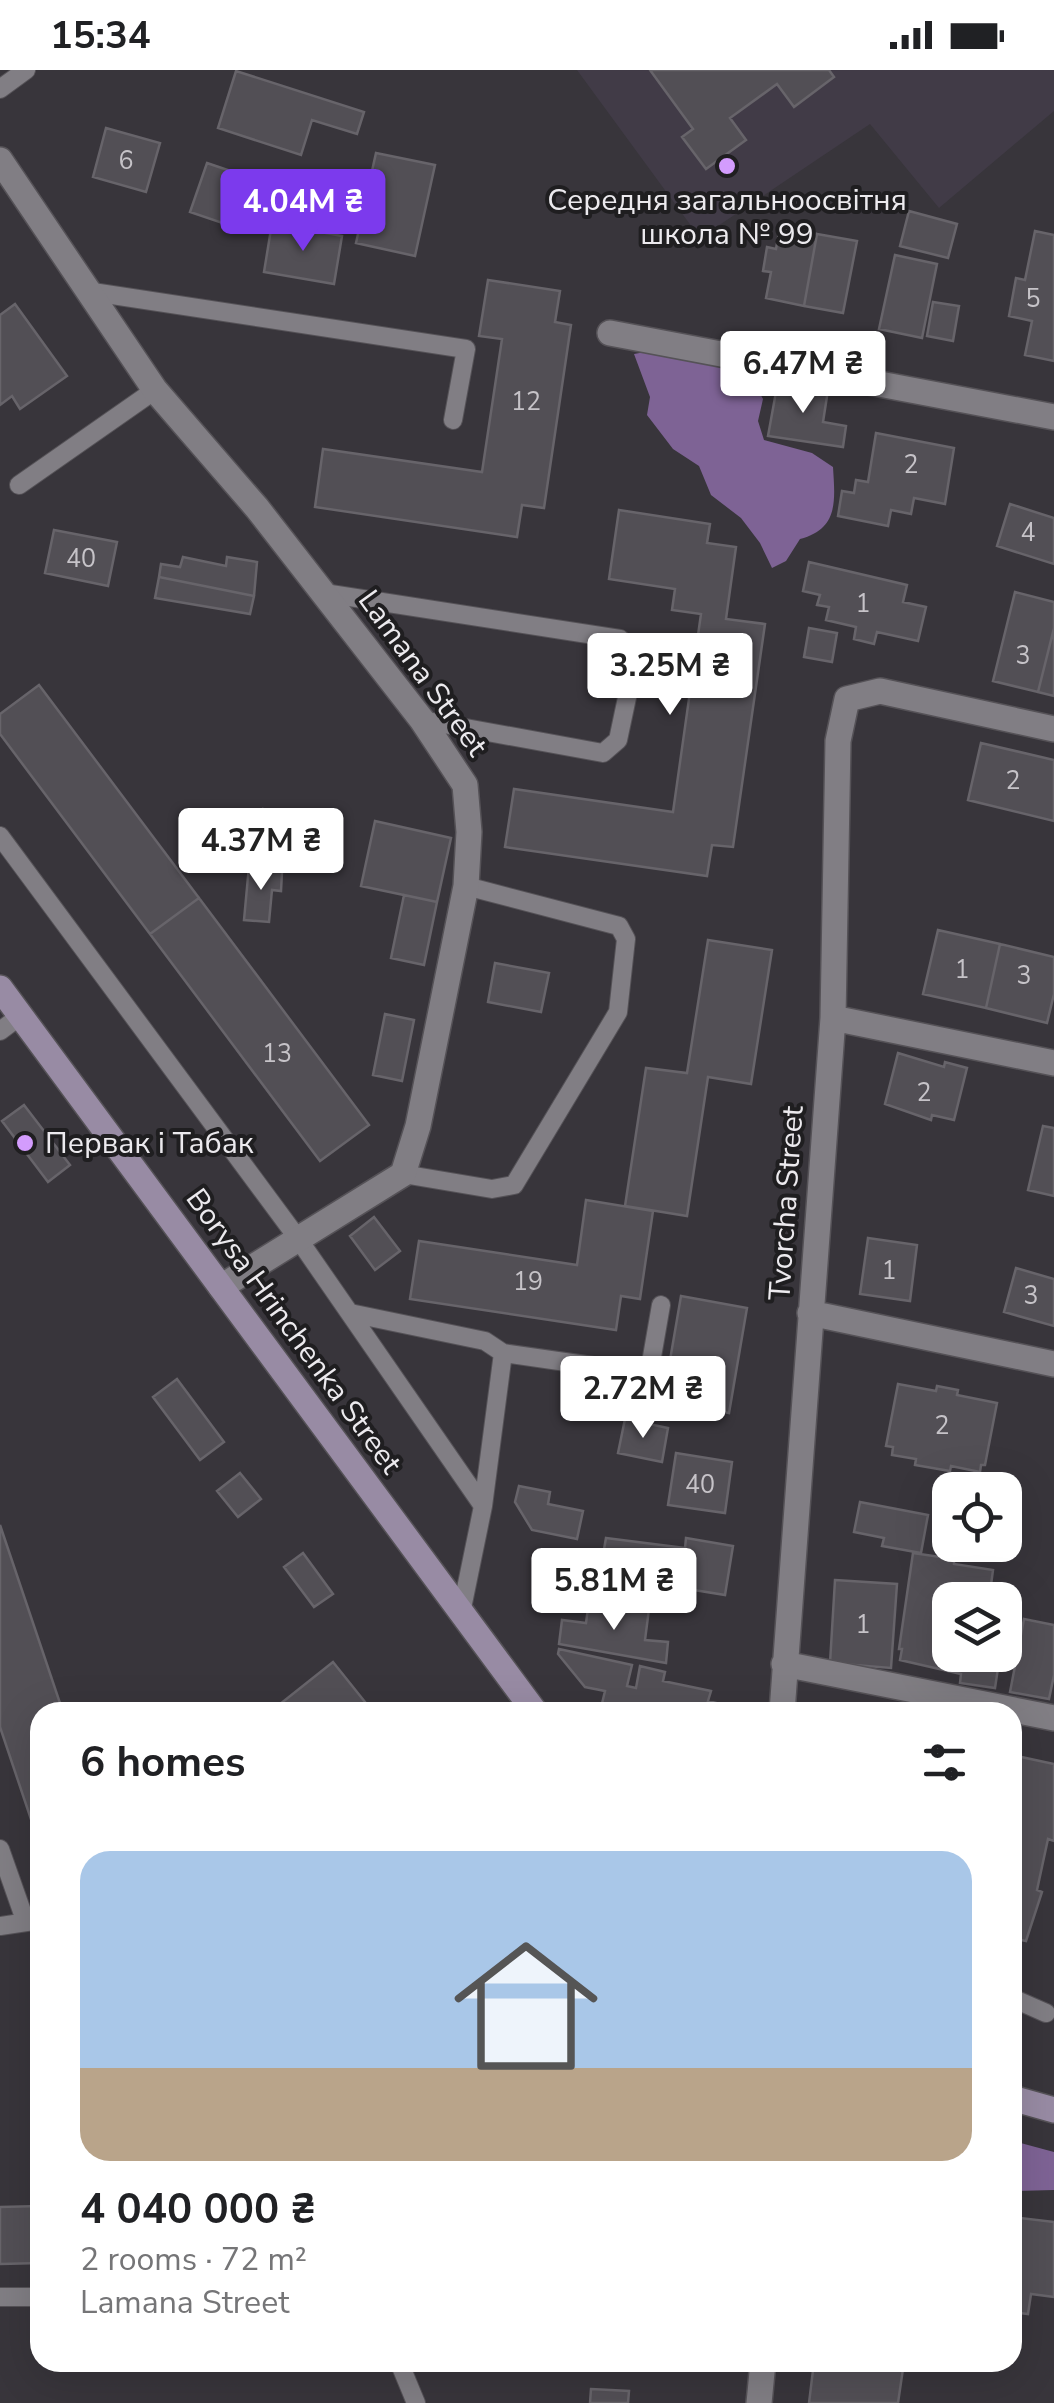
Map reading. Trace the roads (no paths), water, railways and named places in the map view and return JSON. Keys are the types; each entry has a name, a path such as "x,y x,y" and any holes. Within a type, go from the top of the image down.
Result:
{"main road":[{"name":"Borysa Hrinchenka Street","path":"0,988 10,1023 222,1287 461,1614 521,1702"},
{"path":"1022,2101 1054,2110"}],"street":[{"name":"Lamana Street","path":"0,160 155,390 324,593 422,720 465,784 469,832 466,886 418,1126 403,1174"},
{"path":"610,333 1054,417"},
{"name":"Tvorcha Street","path":"782,1702 832,1018 838,741 847,699 880,691 1054,729"},
{"path":"832,1018 1054,1063"},
{"path":"222,1287 403,1174"},
{"path":"810,1314 1054,1364"},
{"path":"784,1664 952,1702"},
{"path":"1022,1714 1054,1718"},
{"path":"760,2403 762,2372"}],"lane":[{"path":"0,90 26,70"},
{"path":"86,291 466,349 453,420"},
{"path":"20,485 155,390"},
{"path":"324,593 620,639 636,655 618,740 603,753 422,720"},
{"path":"0,836 298,1240 483,1506"},
{"path":"403,1174 492,1189 514,1185 618,1012 626,939 619,926 466,886"},
{"path":"350,1313 485,1340 502,1353 649,1374 661,1305"},
{"path":"461,1614 483,1506 502,1353"},
{"path":"0,1848 30,1916"},
{"path":"0,1926 30,1920"},
{"path":"1022,2002 1046,2012"},
{"path":"0,2297 30,2296"},
{"path":"403,2372 416,2403"}],"place":[{"name":"Середня загальноосвітня школа № 99","path":"727,166"},
{"name":"Первак і Табак","path":"25,1143"}]}
